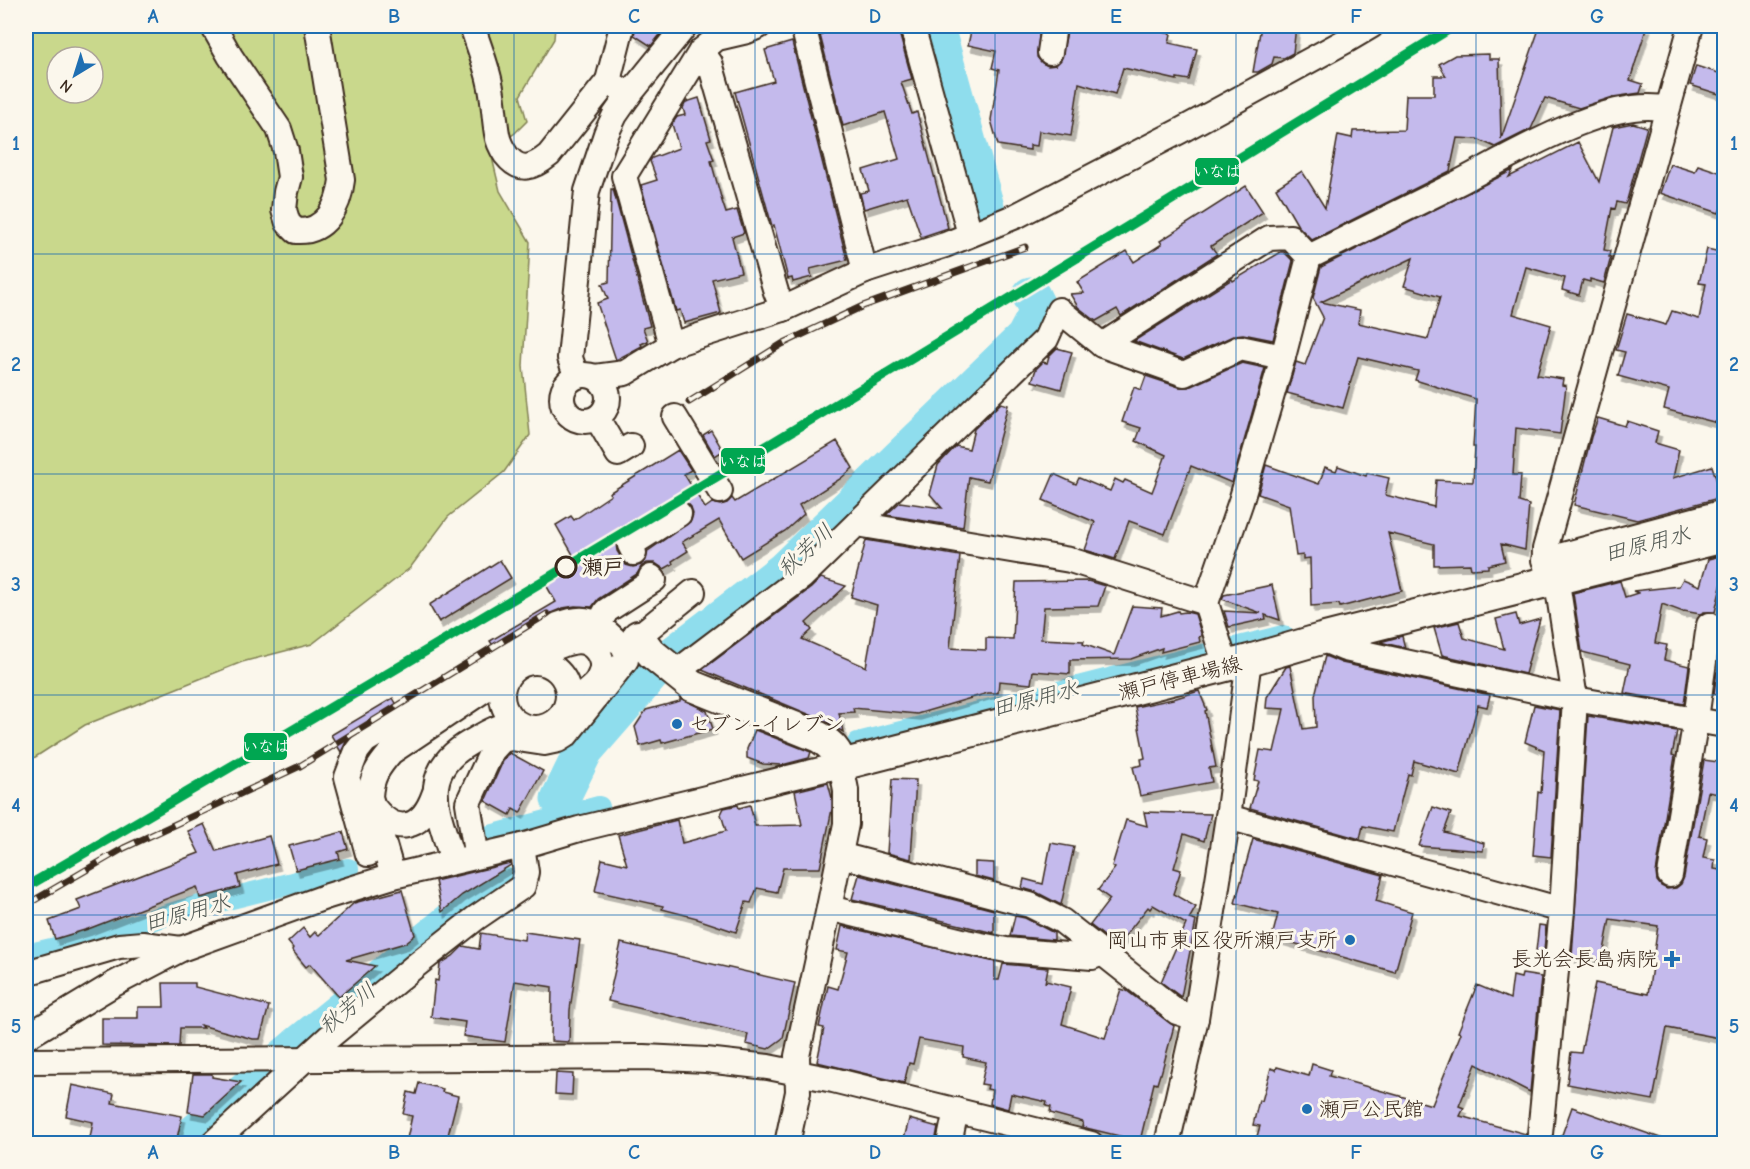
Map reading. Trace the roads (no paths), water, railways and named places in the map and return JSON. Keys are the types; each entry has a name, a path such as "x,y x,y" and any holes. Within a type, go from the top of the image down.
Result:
{"main road":[{"name":"瀬戸停車場線","path":"841,765 1238,663 1547,570 1725,537"},
{"path":"626,643 692,686 819,737 839,754 841,765"}],"street":[{"path":"213,26 230,56 279,129 286,151 290,177 284,210 288,223 296,231 309,232 329,218 340,197 342,180 317,26"},
{"path":"472,26 490,81 497,135 503,151 512,163 523,167 538,164 549,155 608,81 622,26"},
{"path":"631,446 618,454 603,408 603,383 586,376 570,358 587,191 606,134 615,115 685,26"},
{"path":"670,345 624,176 701,51 717,38 759,26"},
{"path":"804,26 865,271"},
{"path":"912,26 970,234"},
{"path":"1050,52 1054,26"},
{"path":"625,373 570,379 562,392 563,407 567,413 581,421 603,408 625,373 670,345 783,309 865,271 945,245 1016,216 1180,132 1371,26"},
{"path":"1539,1143 1562,910 1575,699 1558,589 1547,570 1545,549 1691,26"},
{"path":"701,51 710,63 776,292 783,309"},
{"path":"608,81 629,95"},
{"path":"1206,603 1241,501 1283,357 1309,257 1569,127 1621,110 1657,107 1667,110"},
{"path":"1102,345 1269,238 1290,237 1309,257"},
{"path":"675,673 802,577 1046,339 1059,310 1102,345 1184,374 1240,348 1283,357"},
{"path":"675,417 720,491"},
{"path":"1547,570 1725,512"},
{"path":"634,553 630,545 679,514"},
{"path":"856,524 1070,560 1206,603 1238,663 1228,817 1196,1018 1167,1143"},
{"path":"626,643 606,611 654,580 651,577"},
{"path":"602,662 620,651 626,643 693,592"},
{"path":"368,854 347,777 357,751 364,741 558,625 572,619 585,618 626,643"},
{"path":"1670,875 1709,625"},
{"path":"1321,639 1345,649 1575,699 1725,725"},
{"path":"372,805 385,820 404,826 421,819 427,812 434,795 436,777 459,749 502,725 519,725 529,728 550,725 595,684 602,669 602,662 594,648 579,641 563,645 519,668 391,752 376,769 371,784 372,805 393,876"},
{"path":"475,846 468,803 492,751 502,740 511,738 544,743 558,740 566,735 626,643"},
{"path":"519,725 511,719 502,702 501,692 519,668 540,662 558,671 568,690 565,711"},
{"path":"26,1037 114,984 181,949 328,896 393,876 522,846 579,829 841,765 846,790 846,824 797,1056 798,1092 787,1143"},
{"path":"434,795 453,861"},
{"path":"1228,817 1562,910"},
{"path":"213,1143 304,1059 423,959 476,918 523,886 526,872 522,846"},
{"path":"840,855 1030,905 1062,921 1177,1012 1196,1018"},
{"path":"829,908 1006,950 1092,957 1102,953"},
{"path":"26,973 119,945 143,944 181,949"},
{"path":"26,1061 644,1057 706,1060 768,1067 956,1110 1017,1134 1091,1143"},
{"path":"949,1143 956,1110"}],"waterway":[{"name":"秋芳川","path":"936,26 986,211"},
{"name":"秋芳川","path":"560,799 584,750 652,672 784,571 1025,338 1039,312 1031,296"},
{"name":"田原用水","path":"1235,648 1283,636"},
{"name":"田原用水","path":"858,743 1211,653"},
{"name":"田原用水","path":"483,838 599,807"},
{"name":"田原用水","path":"26,955 77,943 180,911 348,869"},
{"name":"秋芳川","path":"183,1144 297,1047 457,917 505,887"}],"railway":[{"path":"689,402 782,344 863,306 1025,247"},
{"path":"26,905 124,848 300,766 547,614"}],"place":[{"name":"瀬戸","path":"566,567"},
{"name":"セブン-イレブン","path":"677,724"},
{"name":"岡山市東区役所瀬戸支所","path":"1350,940"},
{"name":"長光会長島病院","path":"1672,959"},
{"name":"瀬戸公民館","path":"1307,1109"}]}
